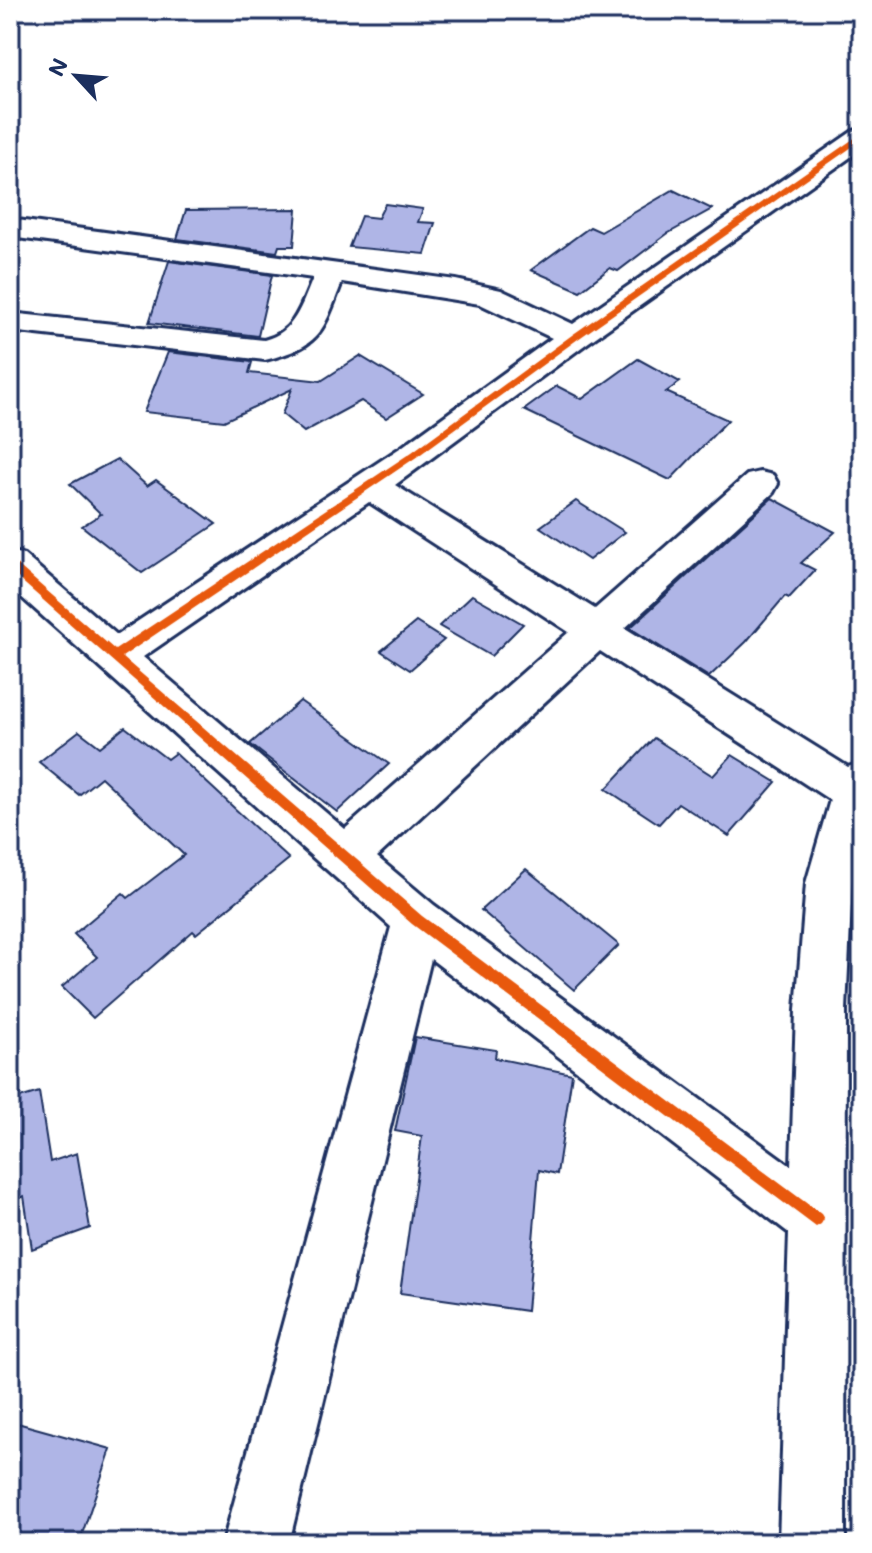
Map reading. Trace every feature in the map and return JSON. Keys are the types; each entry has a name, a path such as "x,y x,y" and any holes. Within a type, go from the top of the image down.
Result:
{"street":[{"path":"115,656 369,485 862,137"},
{"path":"10,228 456,289 478,294 575,337"},
{"path":"10,322 265,350 290,343 308,327 331,272"},
{"path":"345,857 760,484"},
{"path":"369,485 597,630 858,786 829,883 821,1010 812,1543"},
{"path":"10,565 417,920 816,1219"},
{"path":"256,1543 417,920"}],"building":[{"path":"673,190 712,209 667,234 618,271 610,268 580,291 531,270 590,227 601,232"},
{"path":"385,204 423,209 418,222 435,223 425,254 349,247 361,216 378,218"},
{"path":"297,209 294,246 279,246 277,252 177,239 186,210"},
{"path":"169,261 272,275 258,336 149,323"},
{"path":"168,352 252,362 249,373 321,381 360,356 423,394 386,418 361,401 304,432 282,414 292,389 224,421 144,412"},
{"path":"638,359 680,382 666,392 728,420 670,480 524,410 557,386 582,399"},
{"path":"117,459 147,486 156,480 216,524 142,573 82,526 101,514 70,484"},
{"path":"772,498 835,532 801,563 815,570 789,598 785,596 746,642 709,677 630,628"},
{"path":"576,501 625,532 589,560 540,527"},
{"path":"472,595 523,624 491,656 439,626"},
{"path":"416,622 444,640 410,670 381,651"},
{"path":"300,701 389,764 337,812 250,744"},
{"path":"125,727 167,759 175,753 289,859 196,934 193,931 93,1018 62,987 97,957 74,934 123,893 128,898 184,855 101,777 79,795 39,762 79,731 100,747"},
{"path":"654,738 713,776 732,755 776,782 729,836 678,803 659,824 606,789"},
{"path":"526,869 619,945 574,990 481,910"},
{"path":"415,1037 496,1050 495,1058 572,1074 557,1174 539,1170 527,1311 400,1293 422,1136 395,1131"},
{"path":"39,1092 50,1162 77,1153 90,1228 32,1249 24,1196 10,1201 10,1101"},
{"path":"10,1421 111,1449 79,1543 10,1543"}],"cycle path":[{"path":"115,656 415,454 575,337 862,137"},
{"path":"10,565 417,920 816,1219"}]}
